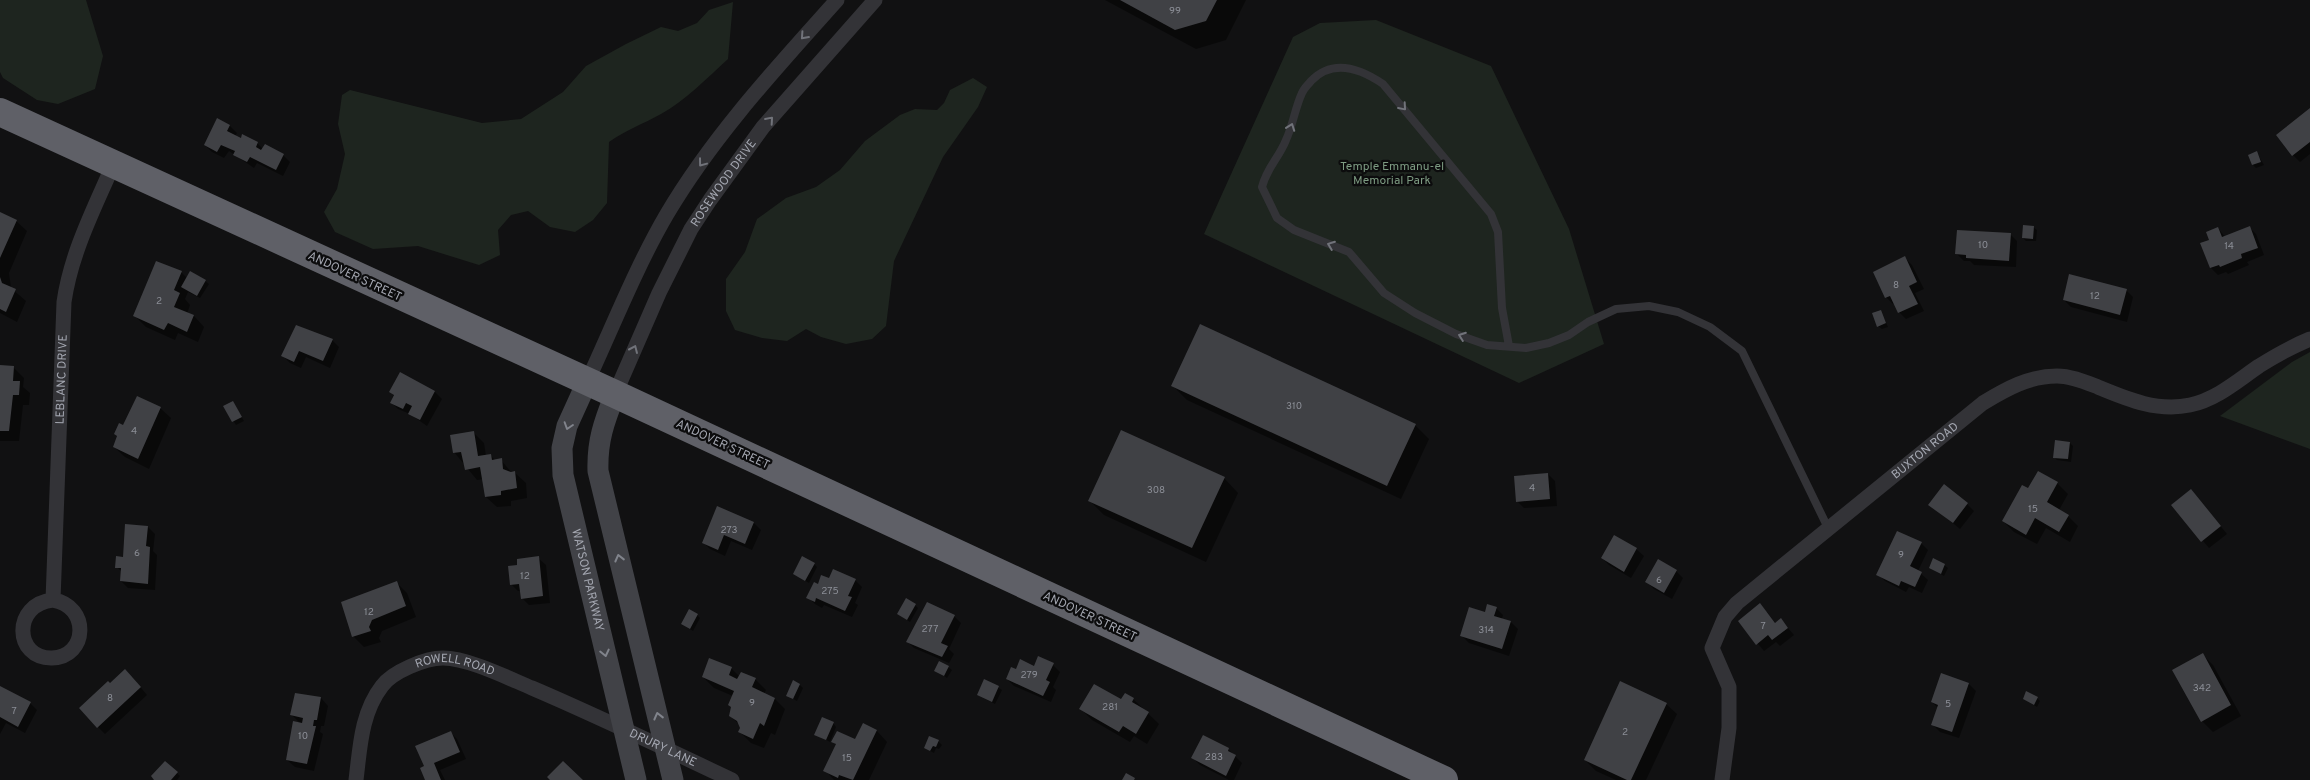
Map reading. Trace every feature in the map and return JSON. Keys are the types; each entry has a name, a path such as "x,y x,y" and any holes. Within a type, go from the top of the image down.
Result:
{"highway":[{"name":"ANDOVER STREET","path":"0,112 615,394 1444,780"}],"main road":[{"name":"WATSON PARKWAY","path":"587,382 567,426 562,448 564,475 636,780"},
{"path":"615,394 601,428 598,471 673,780"}],"street":[{"path":"587,382 633,281 666,215 686,184 741,110 837,0"},
{"name":"ROSEWOOD DRIVE","path":"615,394 659,293 691,229 710,200 763,127 875,0"},
{"name":"LEBLANC DRIVE","path":"53,600 64,302 74,256 113,165"},
{"name":"BUXTON ROAD","path":"1722,780 1729,728 1729,687 1712,648 1725,617 1737,603 1983,403 2006,389 2028,380 2058,376 2070,377 2136,402 2156,406 2189,405 2226,390 2262,364 2310,339"},
{"name":"ROWELL ROAD","path":"356,780 366,717 382,685 395,674 419,664 443,658 481,666 623,727"},
{"name":"DRURY LANE","path":"623,727 732,780"}],"lane":[{"path":"1509,346 1502,308 1498,232 1491,214 1383,84 1367,73 1349,67 1333,68 1318,74 1302,91 1286,142 1266,172 1262,187 1278,218 1294,230 1349,252 1384,293 1415,313 1456,334 1487,345 1526,348 1549,343 1569,335 1588,322 1616,310 1649,306 1678,312 1710,327 1742,351 1829,530"}],"green space":[{"path":"0,0 86,0 103,56 95,89 58,104 37,100 3,78 0,72"},
{"path":"733,2 728,59 679,102 609,142 607,203 593,220 575,232 550,227 528,211 511,215 498,230 500,255 479,265 418,246 373,249 335,232 324,212 337,189 345,154 338,124 342,95 350,90 482,123 521,119 563,92 586,66 661,27 678,31 697,23 709,10"},
{"name":"Temple Emmanu-el Memorial Park","path":"1376,20 1491,66 1569,229 1604,344 1519,383 1204,234 1293,37 1320,23"},
{"path":"973,78 987,87 978,107 943,157 894,261 886,326 872,339 846,344 821,337 806,329 787,341 762,338 735,330 726,311 726,279 745,252 757,219 786,198 816,187 840,170 865,141 900,115 915,109 937,110 944,103 950,90"},
{"path":"2310,352 2310,449 2220,416 2292,362"}],"building":[{"path":"1120,0 1217,0 1206,21 1175,30"},
{"path":"2310,108 2310,142 2292,156 2276,135"},
{"path":"217,118 230,125 227,131 241,138 242,134 258,142 256,147 261,150 265,144 284,154 276,170 250,157 247,162 233,155 235,151 221,145 217,152 204,145"},
{"path":"2257,151 2261,162 2252,165 2248,155"},
{"path":"0,212 17,220 0,258"},
{"path":"2023,225 2034,226 2033,239 2022,238"},
{"path":"2250,226 2258,248 2241,254 2242,258 2220,267 2219,265 2210,268 2200,243 2209,240 2206,232 2218,227 2222,237"},
{"path":"1957,230 2011,233 2009,261 1966,258 1966,255 1955,254"},
{"path":"1905,256 1917,282 1909,286 1918,304 1898,313 1890,296 1885,298 1873,272"},
{"path":"156,261 182,271 174,290 180,293 174,307 194,315 187,332 168,323 164,330 133,316"},
{"path":"190,271 206,280 197,296 181,287"},
{"path":"2069,274 2127,289 2120,315 2063,300"},
{"path":"0,277 2,283 16,289 6,312 0,309"},
{"path":"1881,310 1886,323 1877,327 1872,313"},
{"path":"1200,324 1416,424 1387,486 1171,386"},
{"path":"296,325 333,339 323,361 299,351 294,362 281,356"},
{"path":"0,365 14,366 13,381 20,381 19,395 13,395 9,431 0,431"},
{"path":"400,372 435,391 420,420 408,414 412,406 406,403 403,409 390,403 394,395 389,392"},
{"path":"137,396 161,407 138,459 113,447 117,436 114,434 119,423 123,425"},
{"path":"233,401 242,417 232,422 223,406"},
{"path":"1121,430 1225,477 1192,548 1088,501"},
{"path":"474,431 478,456 491,454 492,460 502,458 503,469 511,472 515,471 517,488 501,491 501,495 485,497 480,467 465,470 461,452 453,453 450,435"},
{"path":"2055,440 2070,442 2068,459 2053,458"},
{"path":"2038,471 2058,482 2047,502 2069,515 2059,532 2035,518 2026,535 2002,521 2022,485 2028,488"},
{"path":"1548,473 1550,499 1516,502 1514,476"},
{"path":"1944,484 1968,503 1953,523 1928,505"},
{"path":"2191,489 2221,526 2201,542 2171,505"},
{"path":"717,506 754,522 745,544 724,535 718,550 702,543"},
{"path":"125,524 148,526 146,546 150,547 148,584 120,581 121,568 115,568 116,556 123,557"},
{"path":"1897,531 1922,542 1910,566 1922,572 1915,587 1901,581 1899,586 1876,575"},
{"path":"1614,535 1637,548 1624,572 1601,558"},
{"path":"539,556 543,596 521,599 519,584 510,585 508,566 517,565 517,559"},
{"path":"802,556 815,563 805,581 793,574"},
{"path":"1933,558 1945,564 1941,574 1929,568"},
{"path":"1658,559 1677,570 1664,593 1645,582"},
{"path":"833,569 856,579 848,596 852,597 845,611 816,598 815,602 806,598 814,582 818,584 821,575 829,578"},
{"path":"397,581 406,606 372,620 369,627 371,631 352,637 341,602"},
{"path":"906,598 916,604 907,620 897,614"},
{"path":"927,602 955,615 941,643 948,646 942,657 906,642"},
{"path":"1760,603 1775,623 1781,618 1788,628 1772,640 1768,635 1756,645 1738,621"},
{"path":"1487,604 1497,607 1494,616 1511,621 1502,649 1460,636 1469,607 1485,612"},
{"path":"689,609 698,614 690,629 681,624"},
{"path":"2203,653 2231,705 2201,722 2172,670"},
{"path":"1038,656 1054,663 1046,680 1050,682 1043,696 1006,679 1011,667 1016,669 1020,659 1034,666"},
{"path":"709,658 732,667 729,675 737,679 741,672 756,678 752,687 775,698 764,726 760,723 753,739 738,732 740,728 737,721 729,716 731,707 728,705 734,691 702,677"},
{"path":"939,661 949,666 944,676 934,671"},
{"path":"125,669 141,687 97,728 79,708 108,681 110,683"},
{"path":"1941,673 1969,683 1952,732 1931,725 1938,705 1931,702"},
{"path":"984,679 999,686 992,702 977,695"},
{"path":"793,680 800,684 793,699 786,696"},
{"path":"1620,681 1667,703 1631,780 1627,780 1584,760"},
{"path":"1094,684 1121,699 1125,693 1134,698 1132,702 1149,712 1136,734 1123,726 1119,732 1079,709"},
{"path":"0,686 31,702 18,727 0,717"},
{"path":"2026,691 2038,697 2034,705 2023,699"},
{"path":"295,693 321,697 317,720 314,720 313,726 316,726 307,764 286,760 293,721 302,723 303,718 290,715"},
{"path":"822,717 834,722 826,740 814,735"},
{"path":"863,723 877,730 853,780 839,775 838,778 823,771 836,744 831,742 837,731 855,739"},
{"path":"451,731 460,752 434,763 441,780 425,780 420,768 424,766 415,746"},
{"path":"1203,735 1229,748 1228,751 1236,755 1226,776 1191,758"},
{"path":"929,736 939,740 936,747 933,746 930,751 924,748"},
{"path":"165,761 178,772 171,780 154,780 151,776"},
{"path":"563,761 583,780 550,780 547,777"},
{"path":"1126,773 1135,778 1134,780 1122,780"}]}
